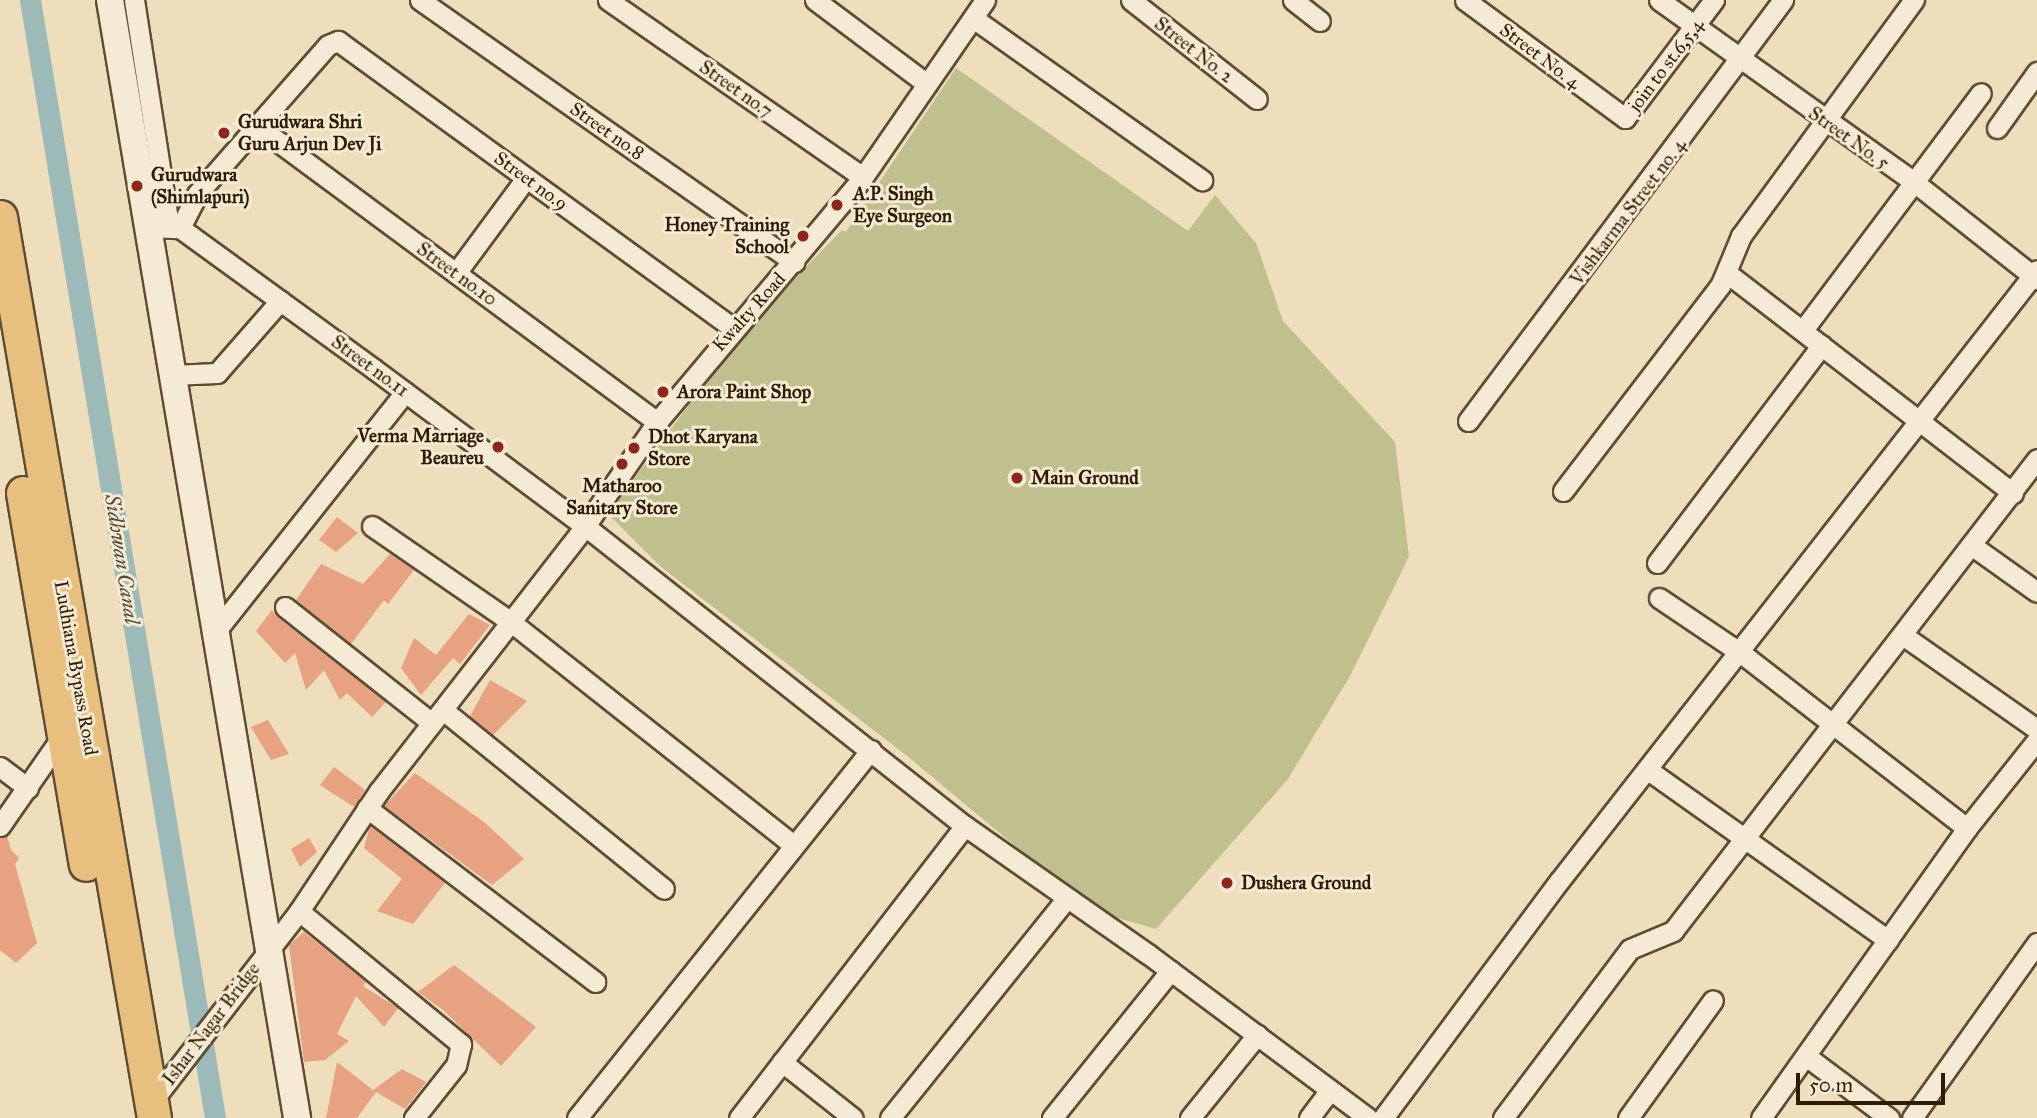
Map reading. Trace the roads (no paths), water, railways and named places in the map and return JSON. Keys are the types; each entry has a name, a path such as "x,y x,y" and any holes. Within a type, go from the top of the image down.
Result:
{"highway":[{"name":"Ludhiana Bypass Road","path":"0,217 148,1108"},
{"name":"Ludhiana Bypass Road","path":"0,350 63,735 148,1108"}],"street":[{"path":"110,0 165,228"},
{"path":"134,0 165,228 171,375 215,632 263,956 297,1118"},
{"name":"Street no.8","path":"421,0 794,262"},
{"name":"Street no.7","path":"608,0 863,177"},
{"path":"815,0 927,84"},
{"name":"Street No. 2","path":"1131,0 1258,99"},
{"path":"1293,0 1320,21"},
{"name":"Street No. 4","path":"1465,0 1614,112"},
{"name":"Street No. 5","path":"1659,0 1740,61 1914,182 2036,275"},
{"name":"join to st.6,5,4","path":"1614,112 1628,116 1714,0"},
{"name":"Vishkarma Street no. 4","path":"1468,421 1740,61 1783,0"},
{"path":"1563,491 1727,274 1741,236 1914,0"},
{"path":"979,6 1202,180"},
{"name":"Kwalty Road","path":"437,717 585,526 657,422 733,328 794,262 863,177 979,6"},
{"name":"Street no.9","path":"257,126 328,45 346,43 733,328"},
{"path":"1997,128 2037,72"},
{"path":"1804,330 1981,93"},
{"path":"165,228 257,126"},
{"name":"Street no.10","path":"257,126 657,422"},
{"path":"456,273 526,178"},
{"name":"Street no.11","path":"165,228 280,301 405,392 585,526 965,826 1170,971 1367,1118"},
{"path":"1727,274 1921,419 2013,493"},
{"path":"1383,1118 1560,880 2036,275"},
{"path":"171,375 218,373 280,301"},
{"path":"1657,563 1822,345"},
{"path":"215,632 405,392"},
{"path":"1503,1118 1630,949 1669,936 1746,842 1973,547 2037,459"},
{"path":"372,526 511,622 793,845"},
{"path":"1973,547 2037,592"},
{"path":"1659,598 1741,653 1967,828"},
{"path":"285,607 437,717 664,889"},
{"path":"1903,636 2037,729"},
{"name":"Ishar Nagar Bridge","path":"148,1108 299,911 367,808 437,717"},
{"path":"0,826 63,735"},
{"path":"1760,1118 1967,828 2037,740"},
{"path":"577,1118 871,750"},
{"path":"0,766 28,788"},
{"path":"1648,770 1746,842 1888,940"},
{"path":"367,808 595,982"},
{"path":"739,1118 965,826"},
{"path":"890,1118 1067,898"},
{"path":"299,911 461,1044 456,1065 414,1118"},
{"path":"1912,1118 2037,943"},
{"path":"1052,1118 1170,971"},
{"path":"1628,1118 1713,1000"},
{"path":"1190,1118 1257,1035"},
{"path":"1806,1056 1889,1118"},
{"path":"782,1062 853,1118"},
{"path":"1309,1118 1330,1090"}],"waterway":[{"name":"Sidhwan Canal","path":"30,0 215,1118"}],"place":[{"name":"Gurudwara Shri Guru Arjun Dev Ji","path":"224,133"},
{"name":"Gurudwara (Shimlapuri)","path":"137,186"},
{"name":"A.P. Singh Eye Surgeon","path":"837,205"},
{"name":"Honey Training School","path":"803,236"},
{"name":"Arora Paint Shop","path":"663,392"},
{"name":"Verma Marriage Beaureu","path":"498,447"},
{"name":"Dhot Karyana Store","path":"634,448"},
{"name":"Matharoo Sanitary Store","path":"622,464"},
{"name":"Main Ground","path":"1017,478"},
{"name":"Dushera Ground","path":"1227,883"}]}
